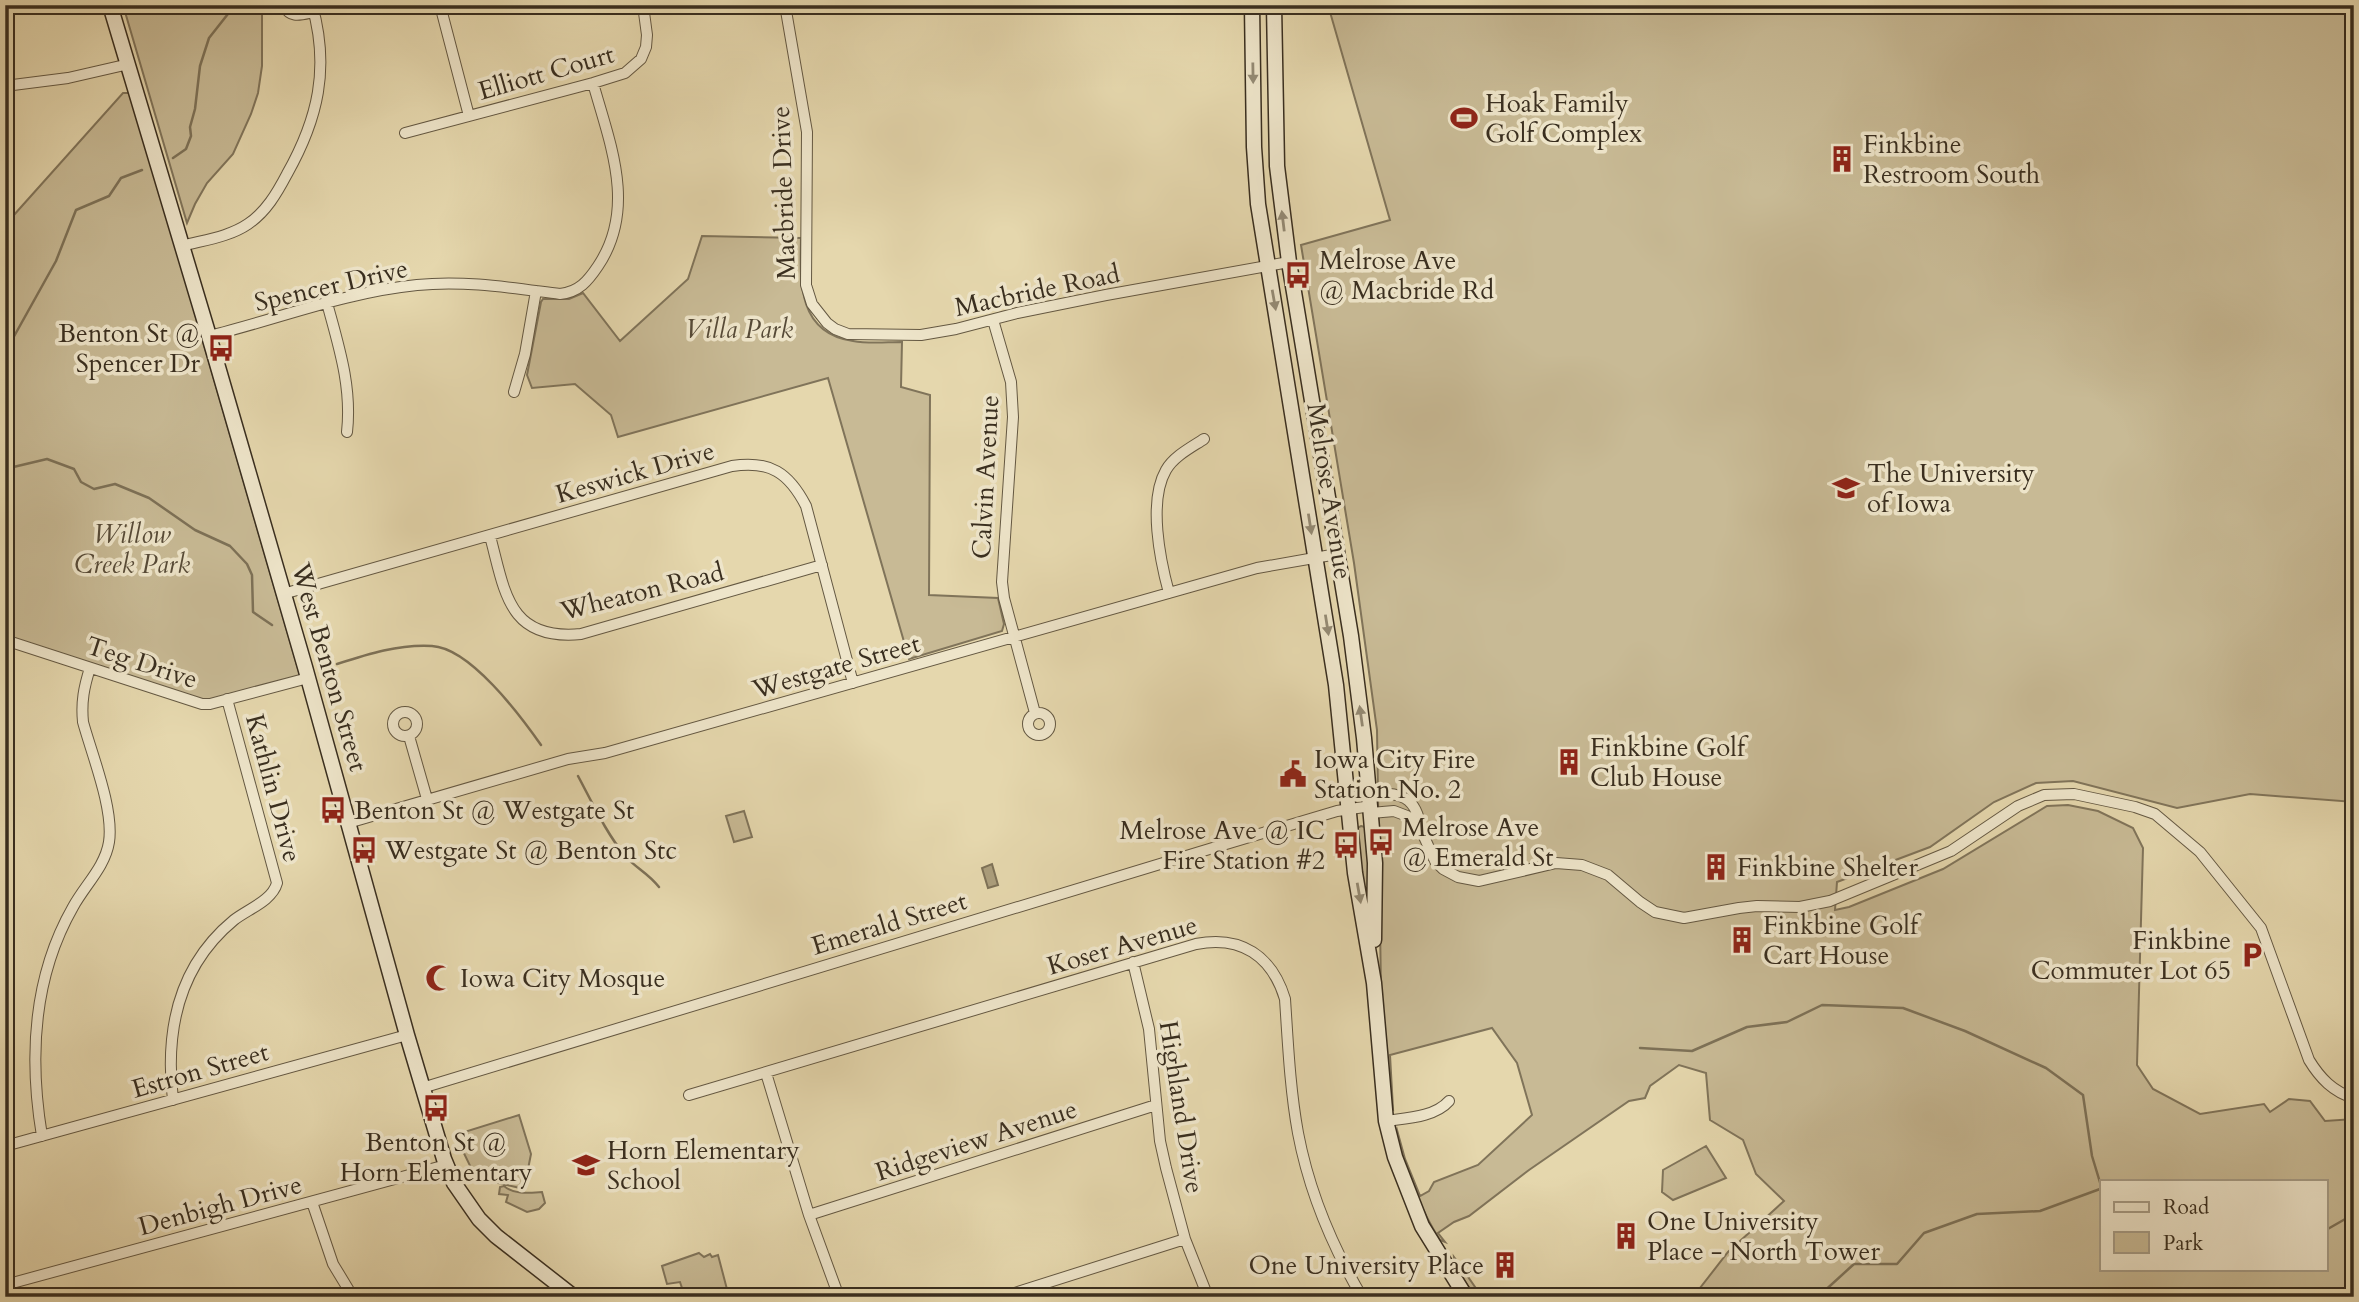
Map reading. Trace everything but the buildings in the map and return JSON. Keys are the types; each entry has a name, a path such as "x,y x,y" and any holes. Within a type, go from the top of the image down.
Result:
{"main road":[{"name":"West Benton Street","path":"110,5 284,594 446,1165 454,1183 479,1219 496,1236 574,1297"},
{"name":"Melrose Avenue","path":"1252,5 1254,147 1258,204 1336,685 1355,873 1374,983 1386,1122 1395,1157 1418,1216 1466,1297"},
{"name":"Melrose Avenue","path":"1274,5 1277,166 1289,262 1353,649 1371,804 1375,881 1374,983"}],"street":[{"path":"182,246 232,232 257,217 267,206 293,163 309,130 319,92 320,71 313,9 295,16 288,13 283,5"},
{"path":"440,5 469,116"},
{"name":"Elliott Court","path":"405,133 625,73 641,59 646,47 643,5"},
{"name":"Macbride Drive","path":"785,5 807,132 808,297"},
{"path":"5,86 68,78 129,64"},
{"name":"Spencer Drive","path":"209,336 386,289 437,284 482,284 561,293 582,286 602,260 615,228 620,192 593,83"},
{"name":"Macbride Road","path":"808,297 827,323 848,334 921,335 956,330 1106,295 1289,262"},
{"path":"514,392 525,354 536,291"},
{"path":"327,303 346,375 349,397 347,432"},
{"name":"Calvin Avenue","path":"993,320 1011,382 1012,405 1002,566 1004,598 1035,713"},
{"path":"1169,593 1158,551 1161,483 1166,469 1176,458 1204,439"},
{"name":"Keswick Drive","path":"284,594 732,466 755,464 782,474 799,492 806,506 853,683"},
{"name":"Wheaton Road","path":"490,536 504,585 516,612 536,629 562,636 581,634 822,565"},
{"name":"Westgate Street","path":"348,823 568,759 605,753 1257,568 1337,554"},
{"name":"Teg Drive","path":"5,640 194,703 211,704 307,678"},
{"path":"42,1136 35,1095 34,1067 35,1038 43,986 52,955 72,907 100,866 109,844 109,815 83,714 83,692 90,668"},
{"name":"Kathlin Drive","path":"173,1100 169,1070 171,1034 192,972 217,937 248,910 270,896 277,883 227,699"},
{"path":"409,736 428,799"},
{"path":"1371,804 1394,793 1406,799 1416,807 1421,830"},
{"path":"1371,804 1401,813 1415,821 1435,861 1458,877 1479,881 1556,863 1581,865 1608,875 1655,912 1684,918 1739,908 1800,907 1830,901 1951,850 2018,806 2044,795 2074,794 2135,807 2155,814 2200,852 2253,918 2266,939 2309,1060 2323,1080 2354,1098"},
{"name":"Emerald Street","path":"422,1088 1216,846 1371,804"},
{"name":"Koser Avenue","path":"689,1095 1196,944 1221,941 1234,944 1257,954 1276,976 1285,999 1295,1112 1305,1162 1324,1221 1340,1258 1362,1297"},
{"name":"Highland Drive","path":"1133,962 1149,1029 1156,1105 1166,1168 1185,1239 1208,1297"},
{"name":"Estron Street","path":"5,1146 407,1035"},
{"path":"766,1073 809,1215 839,1297"},
{"path":"1386,1122 1439,1110 1449,1101"},
{"name":"Ridgeview Avenue","path":"809,1215 1156,1105"},
{"name":"Denbigh Drive","path":"5,1285 446,1165"},
{"path":"312,1202 333,1264 353,1297"},
{"path":"1002,1297 1185,1239"}],"green space":[{"path":"123,5 268,5 269,10 262,13 262,66 258,93 251,114 233,154 207,183 187,223"},
{"name":"The University of Iowa","path":"1328,5 2354,5 2354,802 2250,794 2177,808 2073,781 2036,783 1994,802 1930,847 1837,882 1835,910 1849,907 1943,869 2047,806 2068,805 2098,811 2133,828 2143,848 2137,1065 2153,1089 2200,1114 2264,1104 2270,1112 2289,1099 2310,1101 2325,1121 2354,1119 2354,1297 1693,1297 1728,1252 1784,1201 1756,1174 1743,1140 1710,1120 1706,1073 1679,1065 1650,1086 1645,1098 1629,1101 1529,1170 1469,1216 1438,1233 1445,1242 1440,1240 1414,1188 1400,1148 1397,1130 1420,1196 1429,1191 1434,1182 1478,1165 1532,1115 1517,1063 1492,1028 1390,1055 1392,1108 1381,989 1377,730 1354,563 1301,245 1390,220"},
{"name":"Willow Creek Park","path":"123,93 129,93 133,100 301,679 210,704 5,640 5,225"},
{"name":"Villa Park","path":"702,236 801,238 802,287 812,316 821,328 835,336 853,341 902,342 901,387 930,395 929,595 998,598 1004,624 1002,631 909,659 828,378 618,437 611,415 575,384 532,388 527,375 543,299 569,299 583,293 620,341 688,279"},
{"path":"744,811 752,837 734,842 726,816"},
{"path":"1365,827 1370,872 1367,920 1357,828"},
{"path":"519,1115 531,1154 524,1189 476,1178 457,1139 458,1134"},
{"path":"1706,1146 1726,1178 1673,1200 1662,1192 1663,1170"},
{"path":"500,1187 517,1192 542,1192 545,1203 539,1209 527,1212 506,1202 508,1195 499,1194"},
{"path":"699,1253 704,1257 710,1254 712,1257 718,1255 728,1293 717,1297 685,1297 680,1282 667,1284 662,1266"},
{"path":"1454,1257 1482,1297 1475,1297 1455,1266"}],"shaded area":[{"path":"992,864 998,885 988,888 982,868"}],"waterway":[{"path":"173,158 186,149 191,136 190,127 200,66 209,38 235,5"},
{"path":"5,345 12,340 56,261 76,210 109,196 121,178 142,170"},
{"path":"5,469 47,459 74,469 81,482 94,489 115,484 149,498 195,530 230,546 247,564 252,575 253,612 272,625"},
{"path":"337,664 396,648 432,646 447,650 478,670 493,685 541,745"},
{"path":"578,776 619,848 659,887"},
{"path":"1640,1048 1692,1051 1747,1027 1787,1022 1822,1005 1903,1008 1965,1031 2046,1068 2083,1095 2092,1156 2100,1182"},
{"path":"1820,1295 1854,1264 1897,1264 1924,1233 1977,1214 2040,1211 2100,1189"},
{"path":"2328,1229 2354,1214"}],"place":[{"name":"Hoak Family Golf Complex","path":"1464,118"},
{"name":"Finkbine Restroom South","path":"1842,159"},
{"name":"Melrose Ave @ Macbride Rd","path":"1298,275"},
{"name":"Benton St @ Spencer Dr","path":"221,348"},
{"name":"The University of Iowa","path":"1846,488"},
{"name":"Finkbine Golf Club House","path":"1569,762"},
{"name":"Iowa City Fire Station No. 2","path":"1293,774"},
{"name":"Benton St @ Westgate St","path":"333,810"},
{"name":"Melrose Ave @ Emerald St","path":"1381,842"},
{"name":"Melrose Ave @ IC Fire Station #2","path":"1346,845"},
{"name":"Westgate St @ Benton Stc","path":"364,850"},
{"name":"Finkbine Shelter","path":"1716,867"},
{"name":"Finkbine Golf Cart House","path":"1742,940"},
{"name":"Finkbine Commuter Lot 65","path":"2252,955"},
{"name":"Iowa City Mosque","path":"439,978"},
{"name":"Benton St @ Horn Elementary","path":"436,1108"},
{"name":"Horn Elementary School","path":"586,1165"},
{"name":"One University Place - North Tower","path":"1626,1236"},
{"name":"One University Place","path":"1505,1265"}]}
